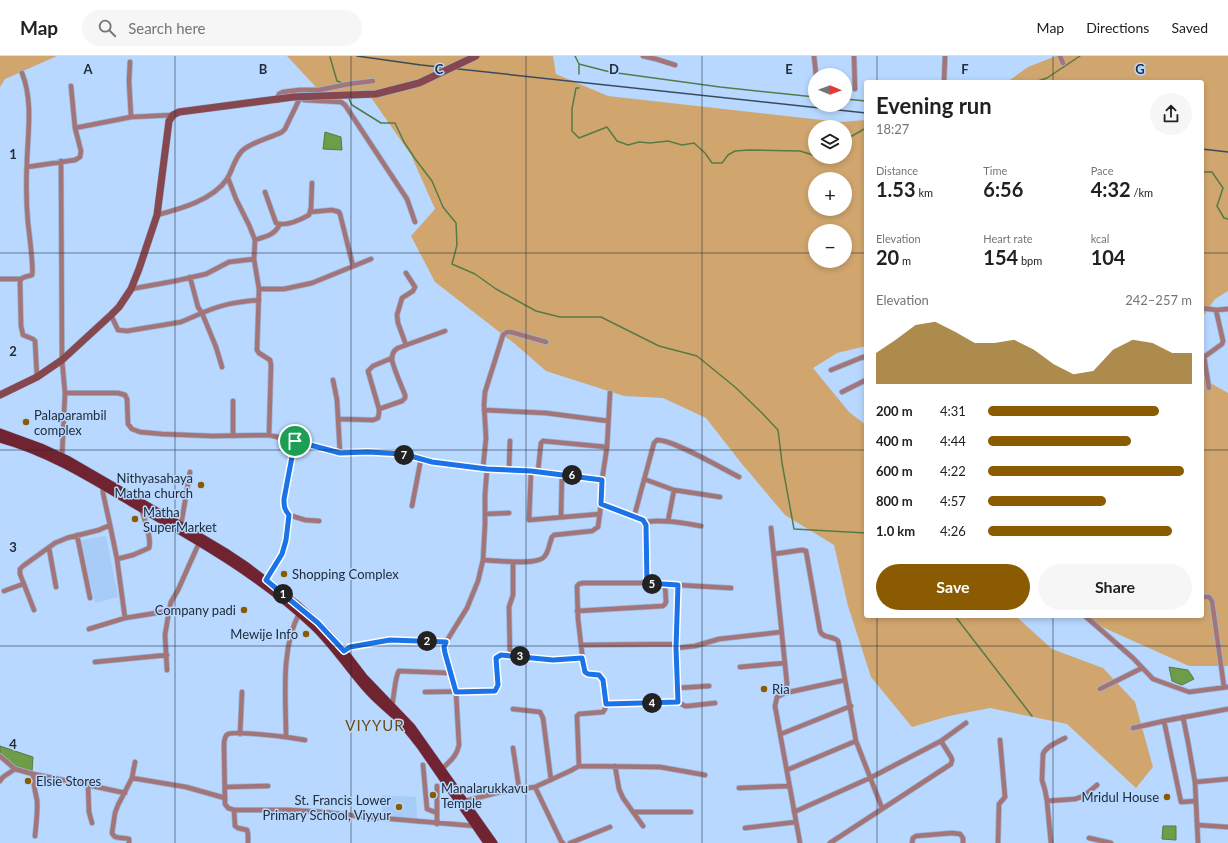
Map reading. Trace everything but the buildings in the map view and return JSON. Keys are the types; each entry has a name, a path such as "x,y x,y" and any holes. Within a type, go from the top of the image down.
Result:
{"main road":[{"path":"0,395 37,377 62,360 111,315 131,289 157,215 169,121 173,115 179,112 293,97 376,94 419,83 476,56"},
{"path":"0,432 41,447 62,457 226,552 266,580 301,612 328,642 353,674 397,719 420,746 475,826 494,843"},
{"path":"0,439 32,450 103,486 248,574 318,623 344,651 364,677 412,727 465,801 483,832 487,843"}],"street":[{"path":"643,56 675,65"},
{"path":"814,56 815,68"},
{"path":"854,56 855,89"},
{"path":"944,80 945,56"},
{"path":"1060,56 1063,63"},
{"path":"130,62 129,81 132,117"},
{"path":"0,279 21,279 32,275 33,269 26,195 29,126 28,104 26,82 22,73"},
{"path":"373,81 319,90 283,92 279,94 278,99 282,102 299,100 341,102 345,105 407,199 415,222"},
{"path":"27,167 75,160 80,157 81,151 75,128 71,86"},
{"path":"157,215 176,210 201,200 220,188 228,178 238,156 244,150 249,146 282,132 285,129 299,100"},
{"path":"75,128 132,117 173,115"},
{"path":"61,161 62,360 65,393 62,457"},
{"path":"228,178 254,240 254,259 259,289 257,350 270,360 271,365 269,435"},
{"path":"265,192 274,220 276,223 285,224 309,215 312,183"},
{"path":"310,212 332,210 339,212 353,266"},
{"path":"254,240 273,234 280,224"},
{"path":"131,289 206,274 229,262 254,259"},
{"path":"259,289 284,289 312,283 371,259"},
{"path":"406,273 414,287 413,290 402,298 397,315 398,323 406,345"},
{"path":"190,277 198,307 216,347 222,367"},
{"path":"21,279 22,332 25,337 35,341 37,377"},
{"path":"111,315 118,330 127,331 181,322 218,306 259,300"},
{"path":"1204,308 1216,310 1228,309"},
{"path":"1209,388 1204,357 1222,344 1223,341 1216,310"},
{"path":"378,409 402,401 405,398 392,358 395,350 445,331"},
{"path":"442,769 458,752 459,745 456,692 444,647 467,608 478,581 483,560 486,438 484,410 485,392 503,335 507,332 511,332 546,342"},
{"path":"831,370 864,357"},
{"path":"339,419 376,419 379,416 368,371 373,366 392,358"},
{"path":"333,380 339,419 340,453"},
{"path":"842,392 864,381"},
{"path":"65,393 118,393 125,395 127,400 128,424 132,430 140,432 233,436 269,435 340,453 368,452 403,454 432,462 485,468 538,471 602,480"},
{"path":"483,560 526,562 541,560 545,556 554,535 595,529 598,527 602,480 607,447 610,393"},
{"path":"233,401 233,436"},
{"path":"484,410 546,413 608,421"},
{"path":"634,517 654,443 657,440 681,448 739,477"},
{"path":"295,441 284,499 285,510 289,515 305,520 319,521"},
{"path":"509,469 510,441"},
{"path":"538,471 541,443 543,441 607,447"},
{"path":"412,506 421,459"},
{"path":"531,471 528,519 600,514"},
{"path":"181,525 190,472"},
{"path":"561,517 562,474"},
{"path":"644,479 674,490 720,497"},
{"path":"103,486 102,493 117,559 125,618"},
{"path":"668,521 674,490"},
{"path":"601,504 643,520 646,525 647,583"},
{"path":"117,559 149,548 150,545 148,534 140,508"},
{"path":"485,514 509,514"},
{"path":"266,580 282,554 286,540 289,515"},
{"path":"644,522 668,521 701,526"},
{"path":"34,610 20,574 20,570 61,540 99,530 110,525"},
{"path":"771,528 787,684 785,693"},
{"path":"77,536 90,598"},
{"path":"167,670 165,635 171,602 199,543"},
{"path":"49,548 56,587"},
{"path":"774,554 802,550 806,551 820,631 824,636 833,637 838,641 856,742 882,808"},
{"path":"510,656 509,607 513,595 513,562"},
{"path":"579,766 577,716 579,714 603,712 606,708 606,704 603,680 599,675 588,674 585,672 582,658 576,590 577,586 583,582 647,583 731,588"},
{"path":"4,592 24,584"},
{"path":"578,611 663,606 666,602 665,584"},
{"path":"678,585 676,646 678,702"},
{"path":"1087,618 1153,679 1189,692 1226,687 1212,601 1209,597 1204,597"},
{"path":"89,629 125,618 169,611"},
{"path":"286,737 286,658 293,629 301,612"},
{"path":"581,645 695,646 719,639 781,632"},
{"path":"344,651 350,647 390,640 446,642"},
{"path":"95,662 166,655"},
{"path":"425,692 495,691 498,685 496,658 501,655 553,660 582,658"},
{"path":"740,667 785,663"},
{"path":"1100,689 1142,668"},
{"path":"392,706 395,696 396,675 399,671 450,673"},
{"path":"800,843 775,706 776,700 777,697 785,693 845,680"},
{"path":"677,688 709,686"},
{"path":"240,734 242,692"},
{"path":"606,704 678,702 688,706 708,705 715,703"},
{"path":"780,734 850,706"},
{"path":"1132,728 1228,708"},
{"path":"513,709 541,714 543,718 551,780"},
{"path":"1182,717 1195,782 1198,843"},
{"path":"1164,721 1181,802 1196,801"},
{"path":"794,812 870,778 940,741 966,723"},
{"path":"305,740 286,737 227,734 225,737 225,798 228,808 234,810 289,810 324,812 437,824 475,826"},
{"path":"1051,843 1046,790 1042,780 1043,754 1048,748 1065,738"},
{"path":"998,843 998,804 1005,797 1000,740"},
{"path":"830,843 951,764 952,760 940,741"},
{"path":"787,770 856,742"},
{"path":"513,748 519,788"},
{"path":"0,756 15,769 125,793"},
{"path":"129,843 129,840 126,838 116,838 112,833 115,813 132,778 135,762"},
{"path":"423,765 427,809 437,813"},
{"path":"465,801 519,788 535,787 579,766 660,767 705,775"},
{"path":"614,766 619,789 623,798 643,826"},
{"path":"0,781 3,777 15,769"},
{"path":"33,774 34,790 37,800 34,836"},
{"path":"132,778 186,787 225,798"},
{"path":"1195,782 1228,779"},
{"path":"88,785 89,812 92,823"},
{"path":"1047,801 1075,799 1084,796 1097,785"},
{"path":"225,787 268,786"},
{"path":"437,786 437,824"},
{"path":"739,788 789,786"},
{"path":"535,787 561,841 564,843"},
{"path":"234,810 235,826 247,830 248,843"},
{"path":"633,812 691,812"},
{"path":"745,828 796,822"},
{"path":"1197,825 1228,826"},
{"path":"570,843 610,827"},
{"path":"912,843 913,838 916,836 952,833 960,834 963,838 963,843"},
{"path":"1089,838 1111,843"}],"shaded area":[{"path":"0,56 57,56 5,79 0,87"},
{"path":"287,56 553,56 556,74 608,96 822,120 808,120 808,164 852,164 852,121 864,120 864,346 837,353 813,368 849,412 864,423 864,618 1019,618 1052,649 1103,668 1135,702 1153,767 1136,788 1067,724 990,708 949,716 912,727 871,677 848,606 834,545 785,515 706,418 663,398 624,396 546,371 515,344 435,282 411,236 435,209 411,155 370,96 328,100"},
{"path":"1056,56 1228,56 1228,291 1215,299 1204,315 1204,80 1010,80 1028,67"},
{"path":"325,132 341,137 342,150 323,149"},
{"path":"1204,378 1228,393 1228,666 1189,666 1091,622 1086,618 1204,618"},
{"path":"106,536 118,597 95,603 81,540"},
{"path":"1169,667 1188,670 1194,679 1182,685 1172,681"},
{"path":"0,746 33,757 32,772 16,767 0,755"},
{"name":"St. Francis Lower Primary School, Viyyur","path":"382,795 416,797 417,819 382,817"},
{"path":"1163,826 1176,826 1176,840 1162,839"}],"waterway":[{"path":"575,56 579,64 579,74"},
{"path":"1041,80 1047,78 1080,56"},
{"path":"330,57 337,81 342,83"},
{"path":"579,64 610,72 720,87 808,96"},
{"path":"579,88 576,88 572,109 572,131 579,138 607,127 617,141 628,145 639,142 650,143 668,141 682,145 694,143 705,153 712,163 722,163 728,155 735,151 800,151 808,153"},
{"path":"349,99 352,105 381,123 395,123 404,142 432,181 443,207 456,223 457,245 452,264 475,274 496,289 536,311 560,317 601,317 659,346 697,356 735,387 778,430 782,463 794,529 864,533"},
{"path":"852,100 864,101"},
{"path":"852,136 864,129"},
{"path":"1204,172 1212,172 1223,188 1217,206 1224,218 1228,219"},
{"path":"957,618 1032,716"}],"railway":[{"path":"357,56 421,65 864,113"},
{"path":"1204,149 1228,152"}],"place":[{"name":"Palaparambil complex","path":"26,422"},
{"name":"Nithyasahaya Matha church","path":"201,485"},
{"name":"Matha SuperMarket","path":"135,519"},
{"name":"Shopping Complex","path":"284,574"},
{"name":"Company padi","path":"244,610"},
{"name":"Mewije Info","path":"306,634"},
{"name":"Ria","path":"764,689"},
{"name":"Elsie Stores","path":"28,781"},
{"name":"Manalarukkavu Temple","path":"433,795"},
{"name":"Mridul House","path":"1167,797"},
{"name":"St. Francis Lower Primary School, Viyyur","path":"399,807"}],"district":[{"name":"VIYYUR","path":"375,725"}],"route":[{"path":"295,441 340,453 368,452 403,454 432,462 487,469 509,469 562,474 602,480 601,504 643,520 646,525 647,583 678,585 676,648 678,702 606,704 603,680 601,676 588,674 585,672 582,658 553,660 501,655 496,658 495,661 498,685 494,692 456,692 445,653 444,647 446,642 390,640 350,647 344,651 318,623 266,580 282,554 286,540 289,515 284,506 285,488 295,441"}]}
